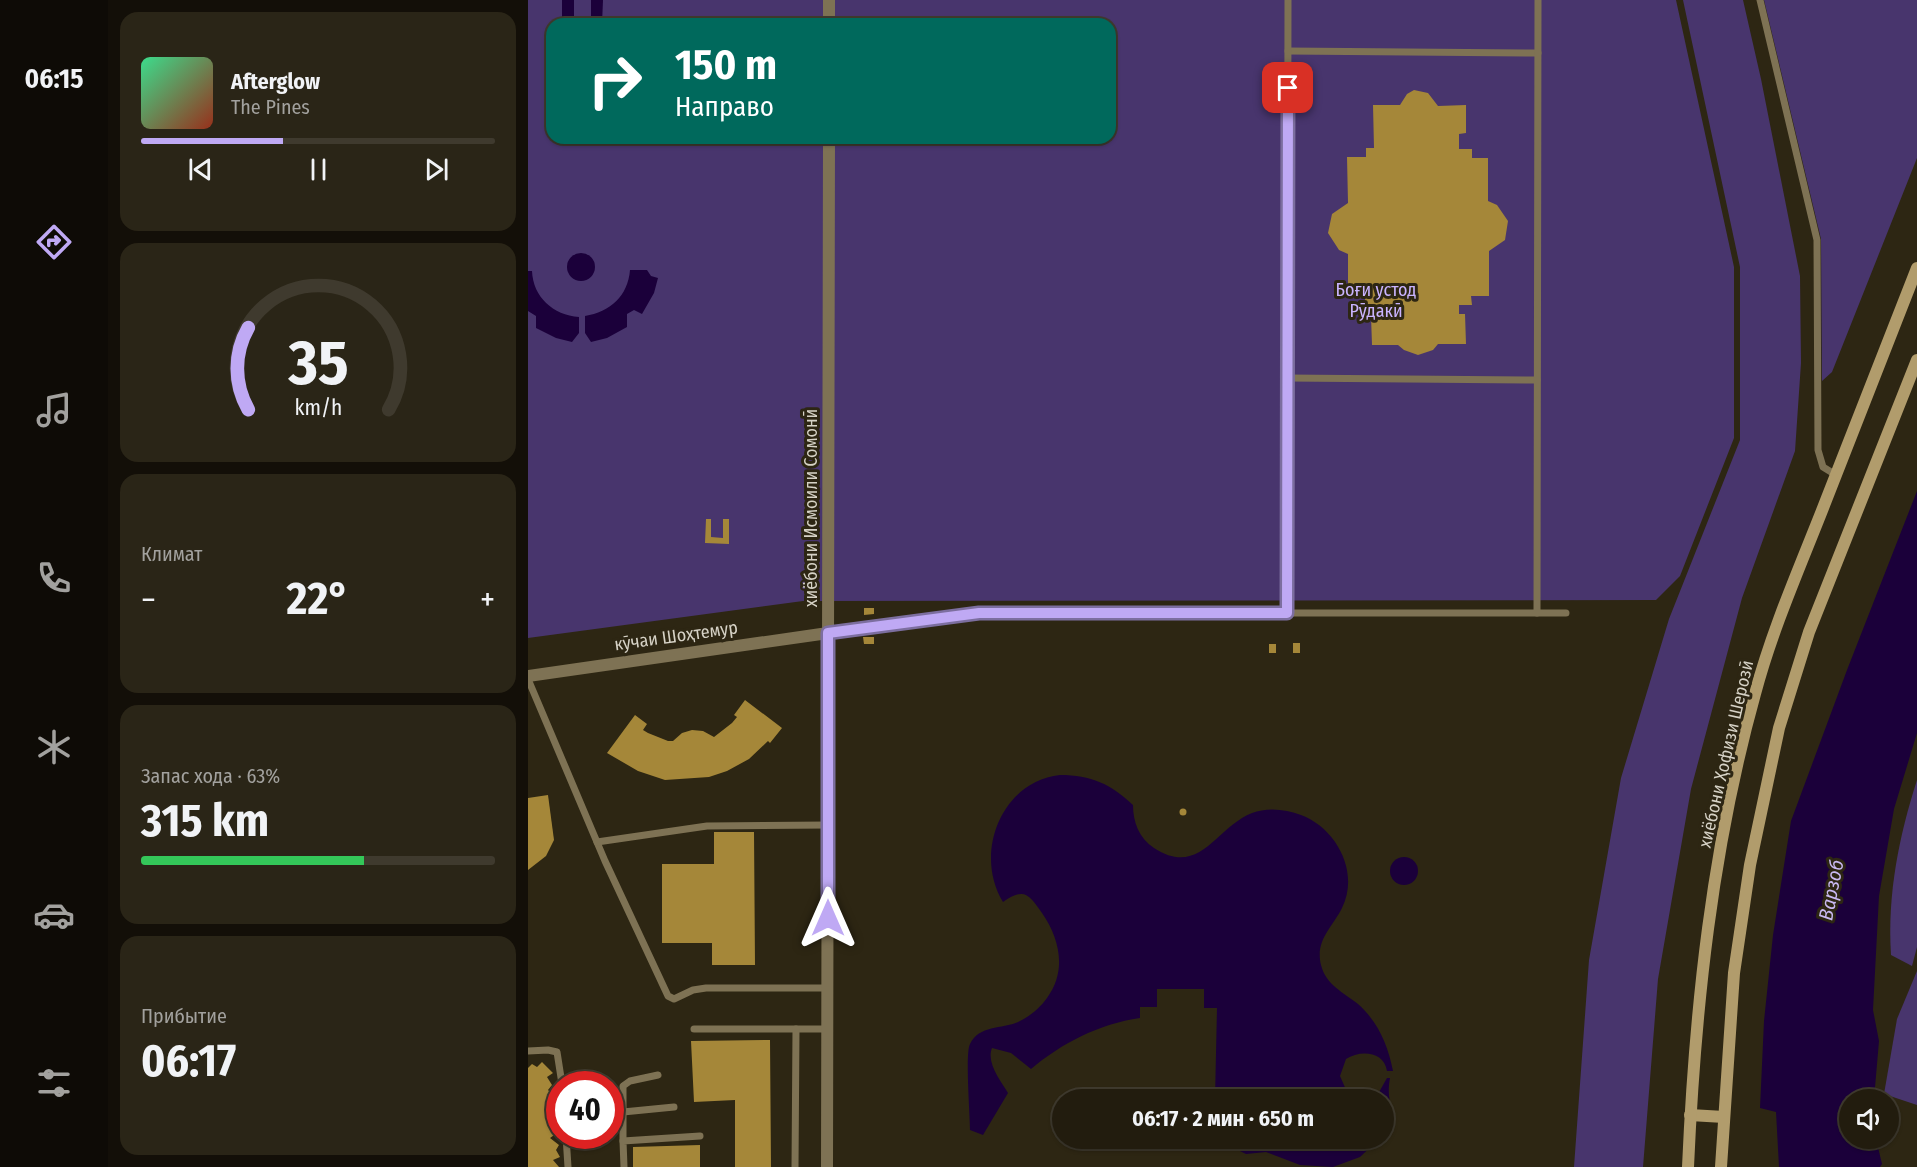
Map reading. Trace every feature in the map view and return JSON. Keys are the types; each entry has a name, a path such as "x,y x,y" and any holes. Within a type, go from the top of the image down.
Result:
{"main road":[{"name":"хиёбони Ҳофизи Шерозӣ","path":"1688,1167 1702,963 1730,801 1747,724 1782,612 1917,268"},
{"path":"1720,1167 1730,1006 1739,937 1752,855 1779,728 1809,632 1917,360"},
{"path":"1690,1115 1724,1118"}],"street":[{"path":"829,18 830,0"},
{"name":"хиёбони Исмоили Сомонӣ","path":"827,1167 829,144"},
{"name":"кӯчаи Шоҳтемур","path":"528,677 828,633"}],"lane":[{"path":"1287,613 1288,0"},
{"path":"1537,613 1538,0"},
{"path":"1760,0 1817,240 1818,450 1824,467 1836,475"},
{"path":"1288,51 1538,53"},
{"path":"1287,378 1537,380"},
{"path":"828,633 979,613 1566,613"},
{"path":"528,677 597,842 664,991 670,998 706,988 828,988"},
{"path":"597,842 707,826 828,825"},
{"path":"694,1029 828,1029"},
{"path":"795,1167 796,1029"},
{"path":"528,1051 548,1050 557,1053 559,1071"},
{"path":"624,1086 626,1083 658,1075"},
{"path":"624,1112 674,1107"},
{"path":"624,1141 700,1136"},
{"path":"567,1149 568,1167"},
{"path":"623,1149 624,1167"}],"green space":[{"name":"Боғи устод Рӯдакӣ","path":"528,0 1676,0 1734,267 1734,438 1680,576 1656,600 803,601 528,638"},
{"path":"1683,0 1743,0 1800,276 1801,363 1795,451 1742,598 1691,789 1658,979 1643,1167 1574,1167 1589,960 1621,778 1669,619 1740,440 1740,267"},
{"path":"1764,0 1917,0 1917,158 1832,372 1822,381 1821,239"},
{"path":"1917,780 1917,947 1912,966 1891,955 1890,933 1896,866"},
{"path":"1917,971 1917,1105 1899,1099 1899,1089 1885,1089 1897,1019"}],"water":[{"path":"562,0 574,0 574,18 562,18"},
{"path":"591,0 603,0 602,18 591,18"},
{"path":"581,253 591,257 595,267 591,277 581,281 571,277 567,267 571,257"},
{"path":"630,270 647,270 651,276 658,278 654,293 642,314 634,310 627,314 627,327 607,338 591,342 585,333 585,316 602,311 616,301 626,288"},
{"path":"528,271 532,271 536,289 546,303 561,313 579,317 579,333 572,342 556,338 536,328 536,316 528,311"},
{"name":"Варзоб","path":"1917,491 1917,733 1894,809 1879,896 1873,1010 1879,1041 1875,1089 1839,1089 1839,1149 1878,1149 1882,1164 1880,1167 1779,1167 1776,1112 1760,1108 1764,1021 1773,935 1791,821"},
{"path":"1071,775 1100,782 1117,791 1133,805 1134,817 1144,839 1154,848 1170,856 1184,857 1196,854 1239,820 1264,810 1283,810 1295,813 1314,821 1325,830 1341,853 1348,880 1347,894 1342,908 1322,941 1321,965 1331,983 1358,1004 1377,1026 1385,1043 1393,1071 1387,1071 1385,1064 1376,1056 1358,1054 1346,1059 1340,1076 1346,1089 1215,1089 1217,1008 1204,1008 1204,989 1157,989 1157,1007 1140,1007 1140,1018 1110,1025 1082,1036 1055,1051 1031,1069 1011,1053 992,1048 993,1066 1008,1093 983,1135 970,1130 968,1071 970,1044 979,1034 991,1028 1018,1022 1034,1012 1044,1002 1057,977 1059,955 1048,923 1034,902 1026,895 1010,897 1003,902 994,883 991,862 998,822 1022,790 1040,780"},
{"path":"1404,857 1414,861 1418,871 1414,881 1404,885 1394,881 1390,871 1394,861"},
{"path":"1387,1078 1390,1078 1389,1089 1381,1089"},
{"path":"1236,1149 1368,1149 1360,1157 1333,1167 1300,1165 1266,1152 1246,1154"}],"building":[{"path":"1414,90 1428,93 1438,106 1466,105 1466,133 1459,134 1459,149 1472,149 1472,158 1488,158 1488,201 1497,205 1508,221 1505,240 1489,251 1489,296 1471,296 1472,305 1459,305 1459,314 1465,314 1466,344 1438,344 1433,350 1418,355 1398,345 1372,345 1371,316 1379,316 1379,306 1365,306 1365,298 1348,298 1348,254 1339,250 1328,233 1332,214 1348,203 1347,157 1366,157 1366,148 1374,148 1373,105 1400,105 1407,94"},
{"path":"706,519 711,519 711,537 723,538 723,519 729,519 729,544 705,543"},
{"path":"864,608 874,608 874,614 864,615"},
{"path":"863,637 874,637 874,644 864,644"},
{"path":"1293,643 1300,643 1300,653 1293,653"},
{"path":"1269,644 1276,644 1276,653 1269,653"},
{"path":"745,700 782,728 770,743 768,741 749,759 727,771 709,777 665,780 638,771 607,753 635,715 647,724 643,730 668,741 673,741 682,733 692,730 703,731 714,737 732,723 737,717 734,715"},
{"path":"548,795 554,840 546,856 528,870 528,798"},
{"path":"1183,808 1187,812 1183,816 1179,812"},
{"path":"714,832 754,832 755,965 712,965 712,943 662,943 662,864 714,864"},
{"path":"770,1040 771,1167 735,1167 735,1100 694,1102 691,1041"},
{"path":"542,1062 551,1071 546,1071 546,1149 557,1149 560,1157 553,1160 559,1167 528,1167 528,1068 532,1064 537,1067"},
{"path":"700,1145 700,1167 633,1167 633,1147"}],"route":[{"path":"828,918 828,633 979,613 1287,613 1288,88"}]}
